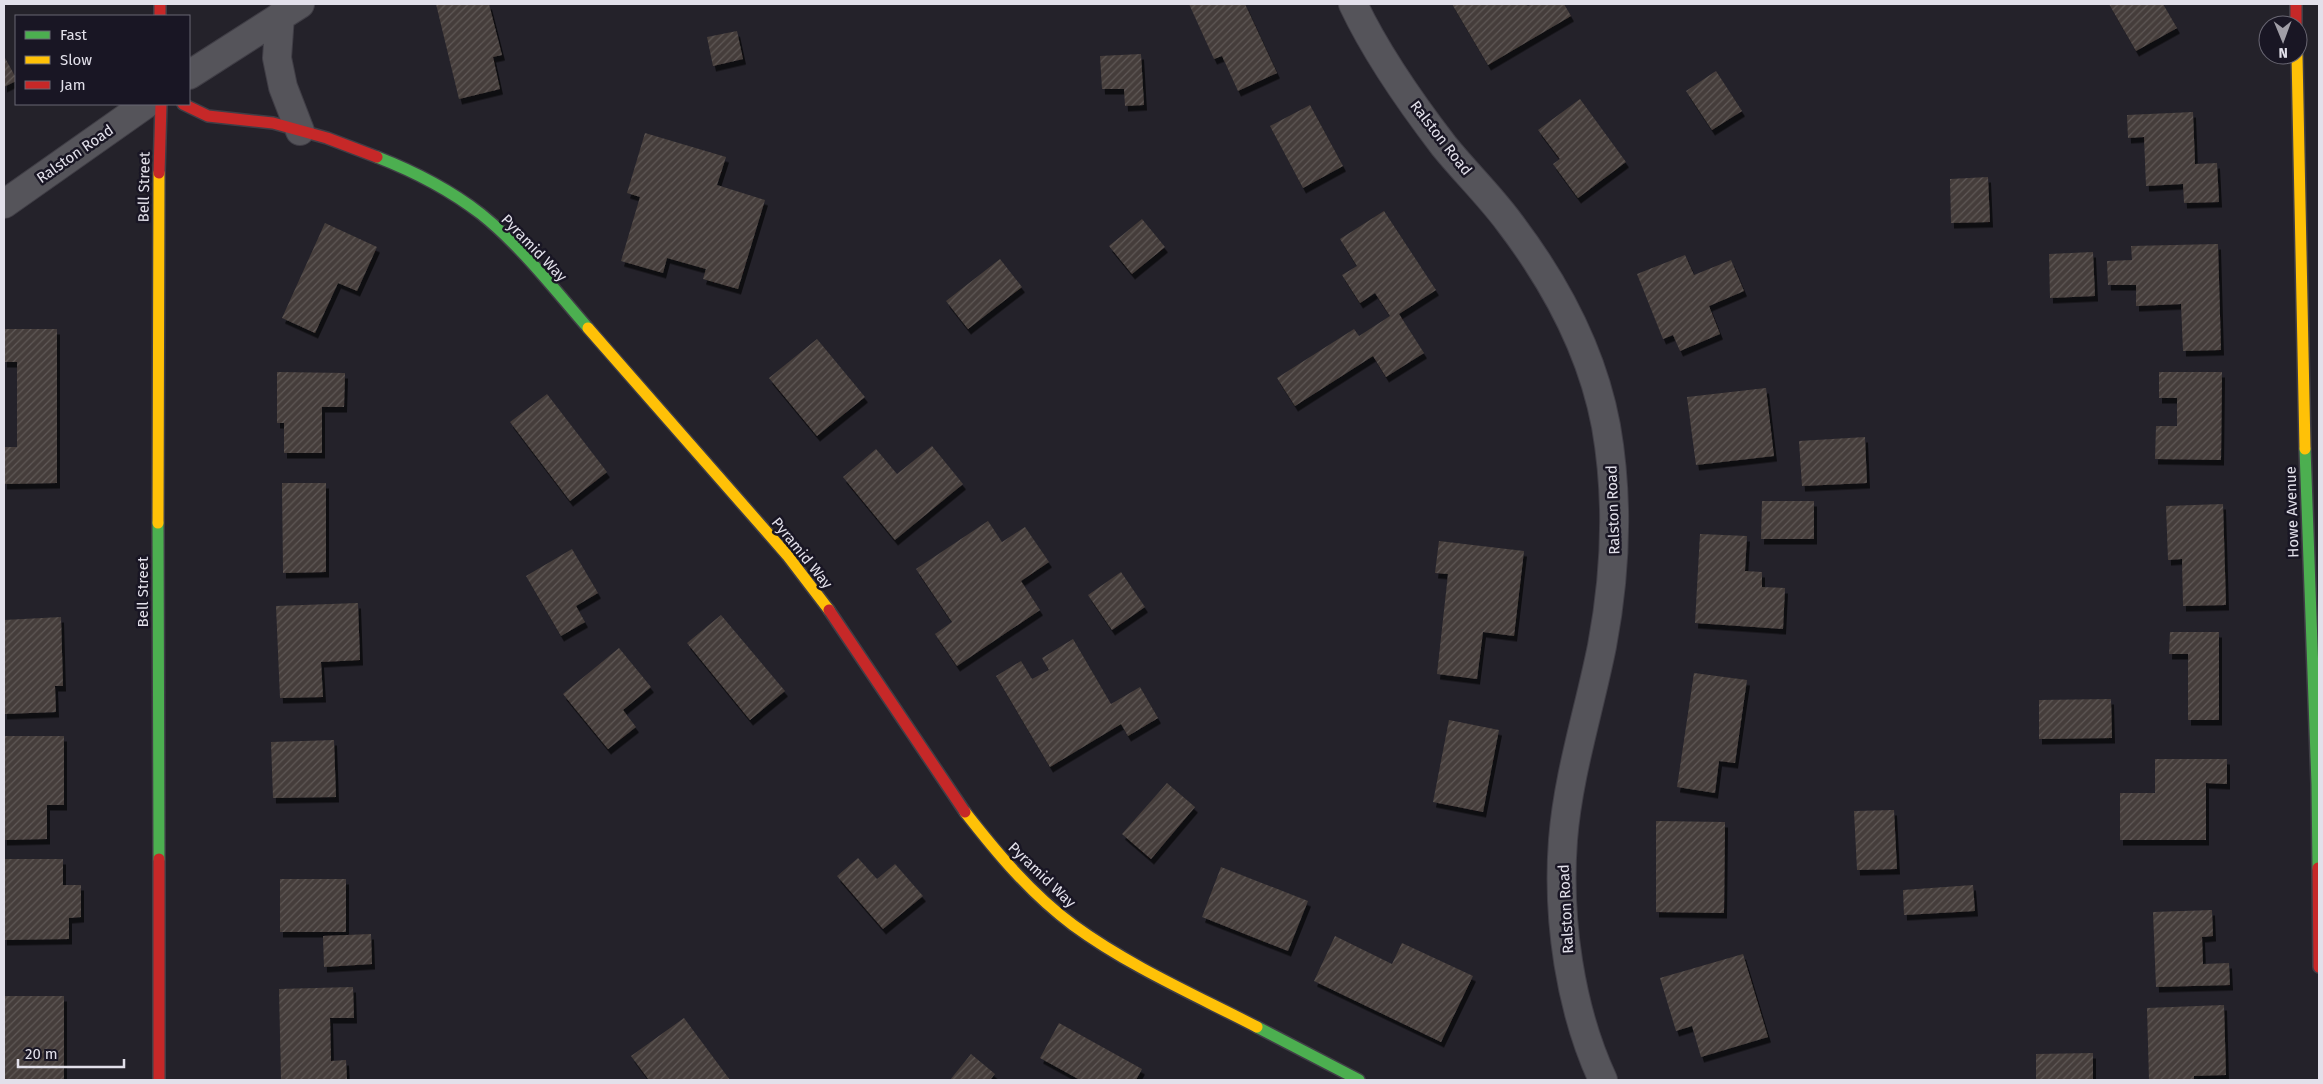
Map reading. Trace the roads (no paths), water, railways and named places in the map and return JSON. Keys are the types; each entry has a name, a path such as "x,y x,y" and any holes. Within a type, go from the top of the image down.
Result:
{"street":[{"name":"Ralston Road","path":"1353,4 1407,95 1445,147 1508,220 1551,282 1574,327 1592,374 1605,422 1613,471 1616,522 1614,572 1602,645 1570,789 1563,841 1563,920 1570,973 1582,1024 1603,1080"},
{"path":"190,74 290,10"},
{"path":"290,10 277,58 283,87 300,131"},
{"name":"Howe Avenue","path":"2297,65 2311,391 2318,784 2319,968"},
{"name":"Ralston Road","path":"4,204 145,105"},
{"name":"Bell Street","path":"159,1080 158,225 161,105"},
{"name":"Pyramid Way","path":"185,105 208,116 273,123 327,138 380,158 436,184 481,214 523,254 787,556 837,621 959,804 993,848 1030,888 1072,924 1118,955 1360,1080"}]}
